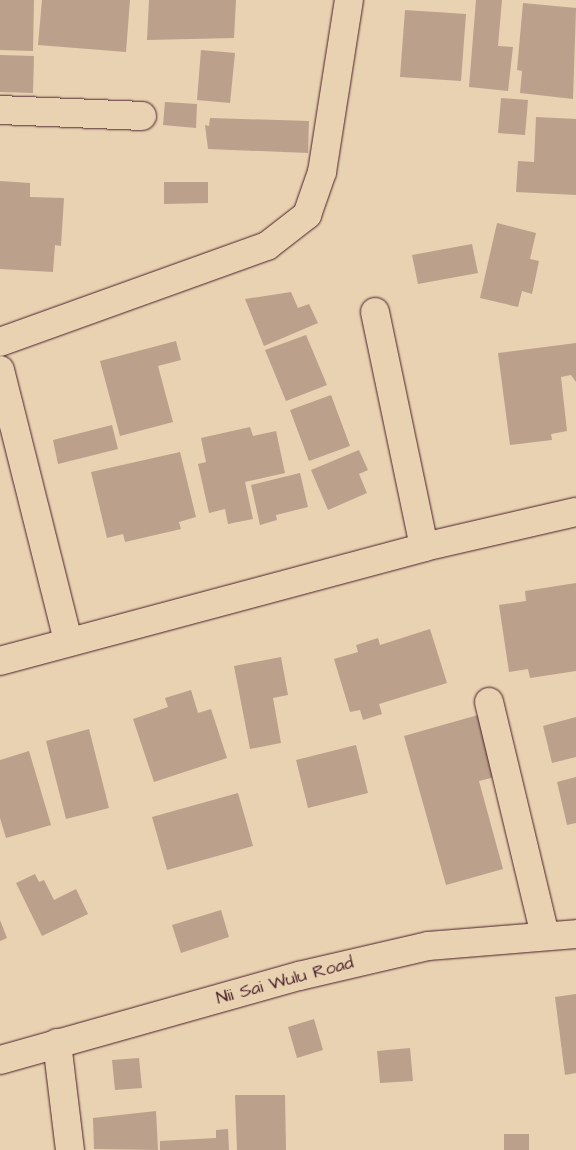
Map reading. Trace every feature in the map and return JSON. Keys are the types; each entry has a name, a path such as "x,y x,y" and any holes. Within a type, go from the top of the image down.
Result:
{"street":[{"path":"0,342 267,246 307,215 322,172 349,0"},
{"path":"0,110 142,116"},
{"path":"375,312 424,547"},
{"path":"0,370 68,640"},
{"path":"0,662 68,640 424,547 576,512"},
{"path":"489,702 545,934"},
{"name":"Nii Sai Wulu Road","path":"0,1060 57,1043 428,946 545,934 576,934"},
{"path":"57,1043 70,1150"}],"building":[{"path":"0,0 34,0 33,51 0,50"},
{"path":"42,0 130,0 126,52 38,45"},
{"path":"149,0 236,0 234,38 147,40"},
{"path":"476,0 502,0 498,46 513,47 508,91 469,87"},
{"path":"523,3 576,8 573,99 520,93 522,71 517,70"},
{"path":"405,10 466,14 461,81 400,77"},
{"path":"201,50 235,53 230,103 197,100"},
{"path":"0,55 34,56 33,93 0,92"},
{"path":"501,98 528,100 525,135 498,133"},
{"path":"165,102 197,104 196,128 163,125"},
{"path":"536,117 576,119 576,195 516,192 518,161 534,162"},
{"path":"210,118 309,121 308,153 208,149 205,125 209,126"},
{"path":"0,181 30,183 30,197 64,198 61,246 55,245 53,272 0,269"},
{"path":"164,182 208,182 208,203 164,204"},
{"path":"497,223 536,233 530,259 539,261 532,294 522,291 518,307 480,298"},
{"path":"472,244 478,273 418,284 412,255"},
{"path":"291,292 298,308 309,304 318,323 264,346 245,299"},
{"path":"306,335 327,385 286,401 265,350"},
{"path":"176,341 181,360 158,366 173,422 120,436 100,361"},
{"path":"576,343 576,382 571,375 561,377 567,431 551,434 552,440 510,445 498,353"},
{"path":"331,395 350,446 309,461 290,410"},
{"path":"112,425 118,449 58,464 53,440"},
{"path":"250,427 253,436 276,431 285,473 245,482 253,519 228,524 225,509 209,513 198,464 206,462 201,438"},
{"path":"359,450 368,470 359,474 367,493 328,510 311,470"},
{"path":"180,452 196,517 179,522 181,529 125,542 123,534 107,538 91,472"},
{"path":"300,473 308,507 276,515 277,520 260,525 251,485"},
{"path":"576,583 576,671 530,678 528,669 509,672 499,605 526,601 525,591"},
{"path":"430,629 447,683 379,704 382,714 363,720 360,710 350,712 334,659 358,652 356,645 378,638 380,645"},
{"path":"281,657 288,695 273,698 281,743 250,749 234,666"},
{"path":"191,690 198,713 211,709 227,758 154,782 133,719 168,707 165,698"},
{"path":"478,715 495,777 479,781 503,869 446,885 404,736"},
{"path":"576,717 576,757 552,763 543,726"},
{"path":"89,729 109,808 66,819 46,741"},
{"path":"356,745 368,793 308,808 296,760"},
{"path":"29,751 51,825 6,838 0,818 0,760"},
{"path":"576,777 576,823 567,825 557,782"},
{"path":"238,793 253,846 167,870 152,817"},
{"path":"35,874 39,882 44,880 54,900 76,889 88,914 42,936 16,883"},
{"path":"221,910 229,937 181,953 172,925"},
{"path":"0,920 7,938 0,941"},
{"path":"576,994 576,1073 565,1075 555,997"},
{"path":"314,1019 323,1050 297,1058 288,1027"},
{"path":"410,1048 413,1081 380,1083 377,1051"},
{"path":"139,1058 142,1088 115,1090 112,1060"},
{"path":"235,1095 285,1095 286,1150 237,1150"},
{"path":"156,1111 158,1150 94,1149 93,1118"},
{"path":"228,1129 229,1150 160,1150 160,1141 216,1138 216,1130"},
{"path":"504,1134 529,1134 529,1150 504,1150"}]}
